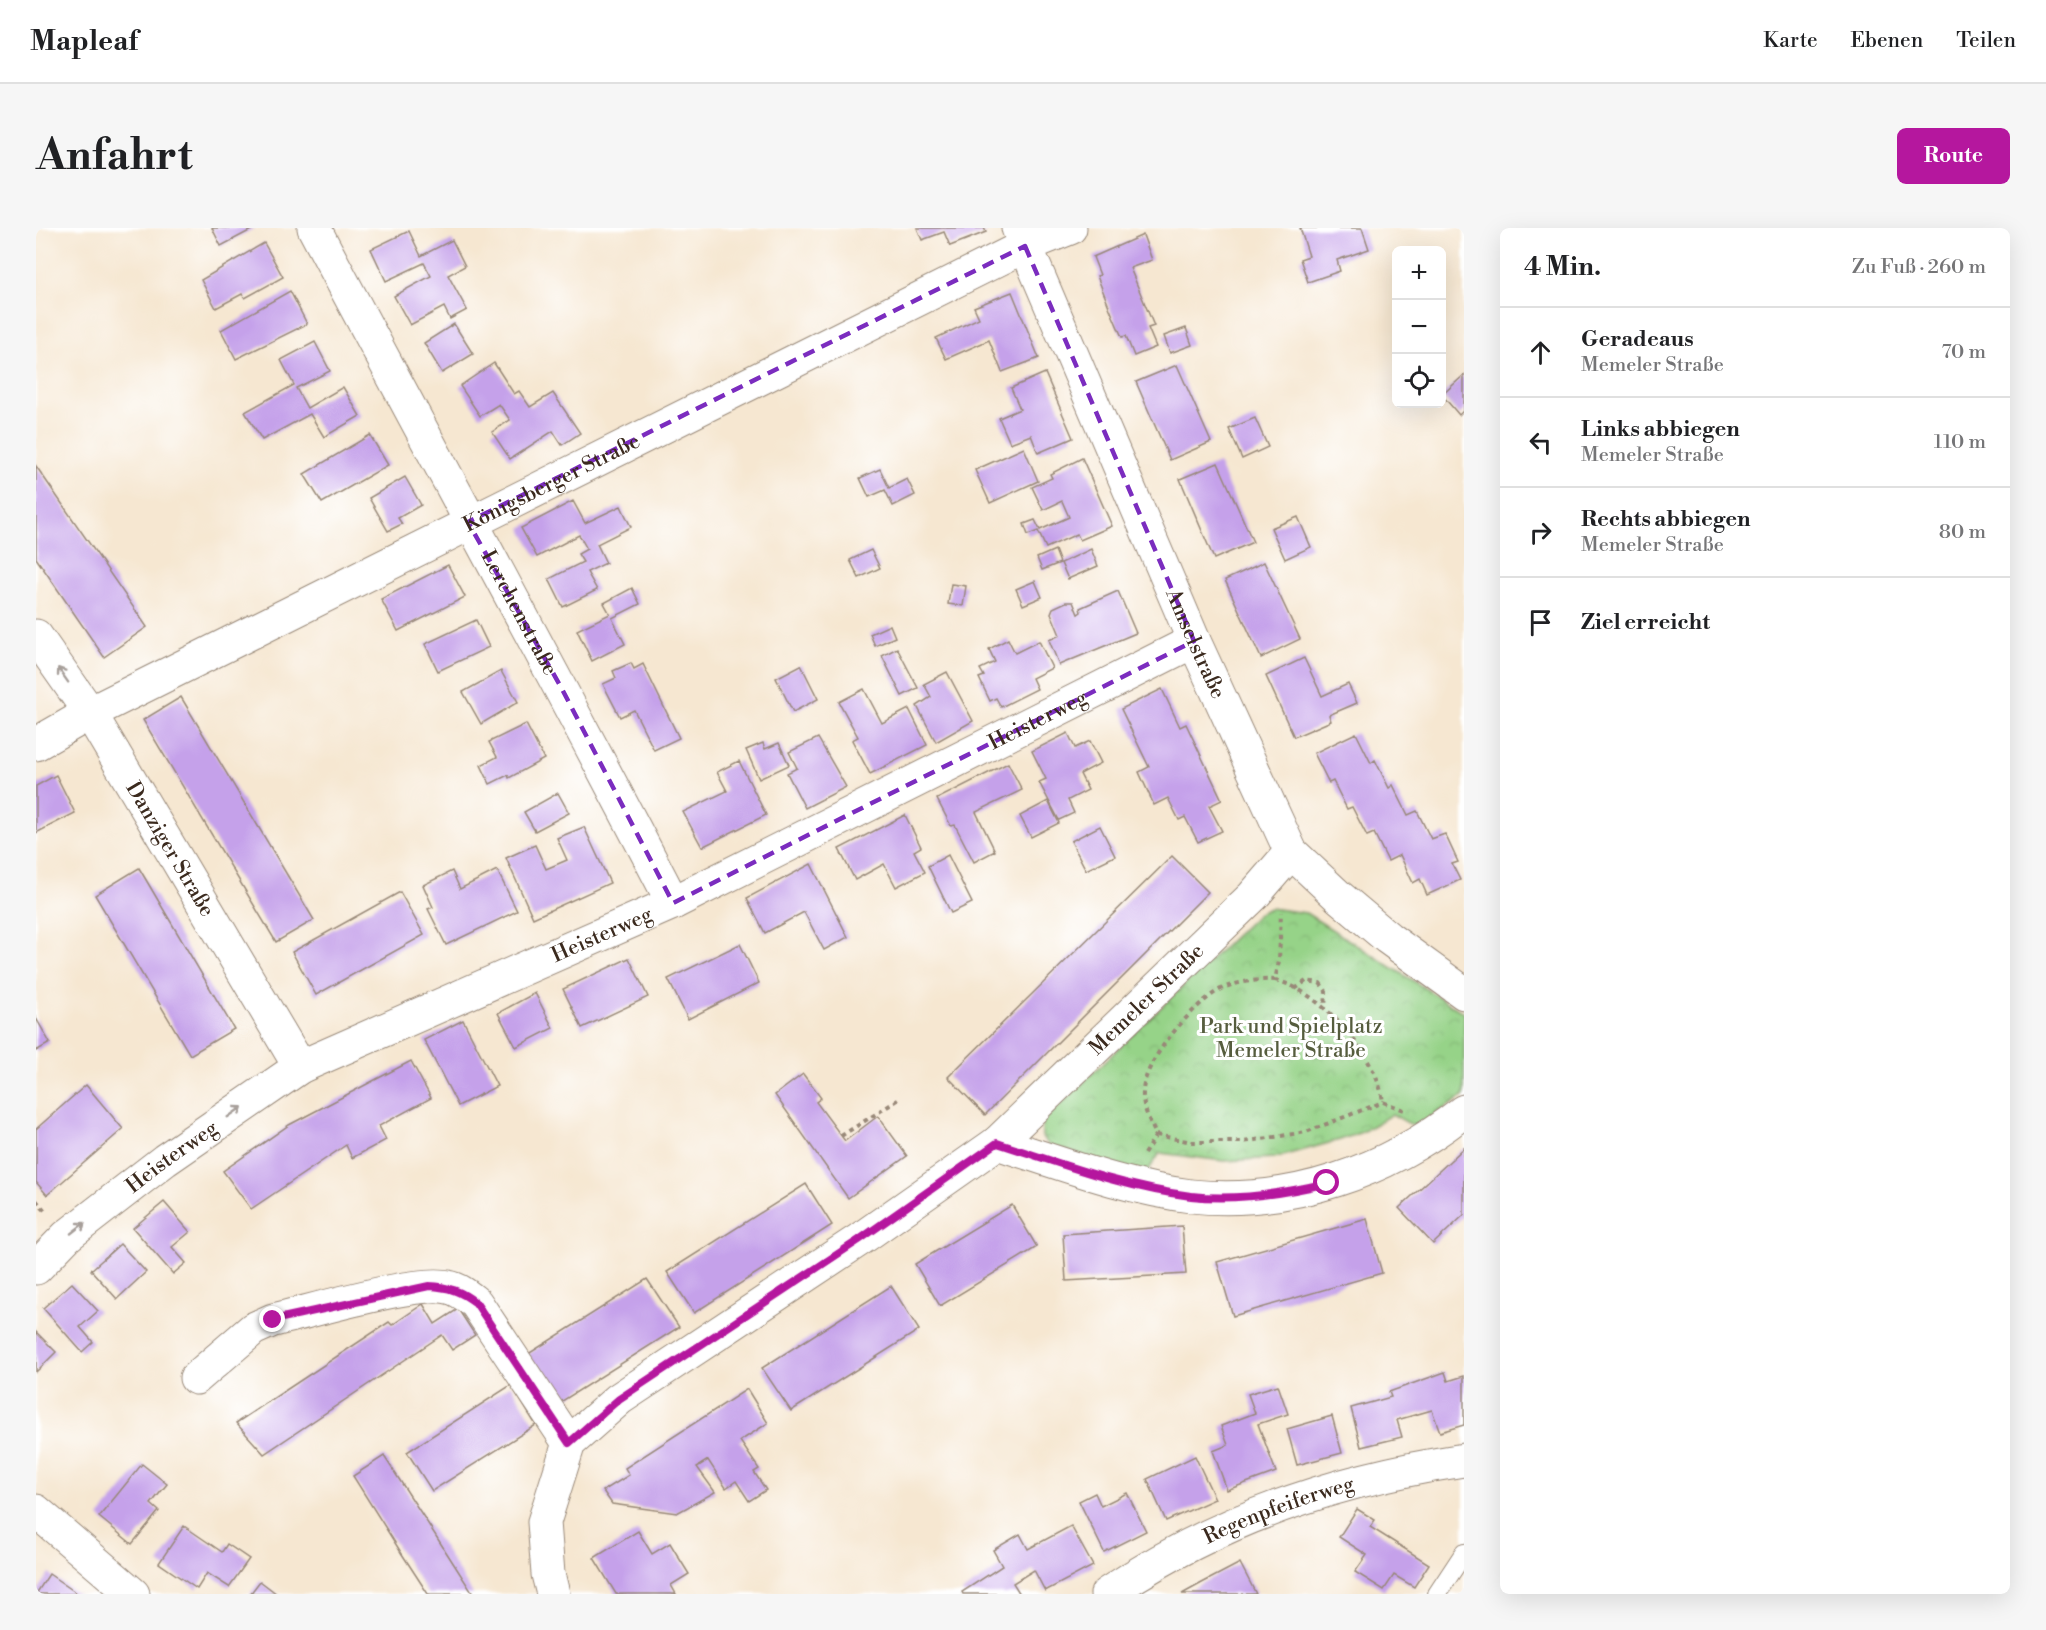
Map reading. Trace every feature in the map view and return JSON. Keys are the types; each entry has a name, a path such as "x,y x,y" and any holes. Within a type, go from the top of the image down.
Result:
{"street":[{"name":"Lerchenstraße","path":"314,228 468,522 562,689 673,903"},
{"name":"Königsberger Straße","path":"36,744 90,713 468,522 1021,237 1070,228"},
{"name":"Amselstraße","path":"1021,237 1194,641 1291,852 1388,938 1464,993"},
{"name":"Danziger Straße","path":"36,636 90,713 300,1067"},
{"name":"Heisterweg","path":"36,1268 67,1236 165,1160 300,1067 673,903 886,798 1194,641"},
{"name":"Memeler Straße","path":"569,1443 619,1399 859,1240 997,1143 1253,896 1291,852"},
{"path":"997,1143 1170,1192 1214,1197 1261,1196 1284,1193 1368,1170 1427,1139 1464,1112"},
{"path":"196,1378 253,1329 273,1320 429,1286 448,1287 464,1293 476,1303 569,1443 544,1522 548,1574 554,1594"},
{"name":"Regenpfeiferweg","path":"1107,1594 1144,1568 1206,1535 1282,1504 1360,1480 1464,1460"},
{"path":"36,1511 133,1594"}],"lane":[{"path":"1437,1594 1464,1553"}],"path":[{"path":"1275,980 1282,920 1280,908"},
{"path":"1156,1135 1144,1108 1143,1091 1145,1075 1154,1058 1197,1009 1222,988 1275,980 1295,989 1325,1009 1358,1044 1377,1078 1383,1102"},
{"path":"1295,989 1306,981 1320,983 1326,991 1325,1009"},
{"path":"841,1136 901,1098"},
{"path":"1156,1135 1192,1143 1243,1142 1275,1138 1306,1132 1383,1102 1395,1104 1412,1114"},
{"path":"1138,1164 1156,1135"}],"highlighted area":[{"path":"1025,246 1194,641 673,903 562,689 468,522"}],"green space":[{"name":"Park und Spielplatz Memeler Straße","path":"1270,908 1306,913 1464,1013 1464,1096 1415,1127 1392,1114 1362,1132 1274,1158 1224,1161 1160,1153 1145,1175 1049,1145 1042,1137 1042,1122 1259,913"}],"building":[{"path":"212,228 255,228 221,246"},
{"path":"917,228 984,228 986,232 950,246 944,232 922,240"},
{"path":"1300,228 1362,228 1369,249 1337,260 1340,271 1308,282 1300,259 1309,256"},
{"path":"409,231 421,256 452,240 465,266 448,275 467,310 450,319 444,307 410,325 394,296 431,276 424,263 386,281 371,249"},
{"path":"1143,235 1152,260 1130,268 1154,326 1148,328 1156,347 1134,356 1126,336 1122,337 1110,309 1097,276 1100,275 1093,257"},
{"path":"264,243 283,277 245,298 242,294 216,308 201,280"},
{"path":"290,291 307,324 236,359 221,330"},
{"path":"1012,292 1039,358 1002,372 989,340 946,359 936,338 979,318 974,307"},
{"path":"454,324 473,354 442,373 424,343"},
{"path":"1186,328 1192,345 1170,353 1164,336"},
{"path":"315,342 330,371 296,388 307,408 343,387 360,416 324,437 310,414 262,440 245,412 294,385 281,360"},
{"path":"494,363 514,394 519,391 530,407 553,393 580,433 562,445 553,431 510,459 492,432 510,420 499,404 480,416 460,386"},
{"path":"1177,365 1211,442 1170,460 1136,382"},
{"path":"1045,373 1073,438 1038,453 1031,435 1010,443 999,418 1020,409 1011,388"},
{"path":"1464,375 1464,410 1459,415 1446,400 1446,391"},
{"path":"1255,418 1268,447 1242,459 1229,429"},
{"path":"370,435 388,465 322,503 304,474"},
{"path":"1024,448 1038,481 990,503 975,470"},
{"path":"1082,458 1112,526 1080,540 1077,534 1046,548 1038,531 1028,535 1024,524 1035,520 1040,530 1069,517 1062,501 1043,510 1032,487 1052,478 1050,474"},
{"path":"1218,463 1253,542 1214,559 1180,479"},
{"path":"36,466 147,627 104,657 36,558"},
{"path":"880,469 889,488 907,479 915,495 893,506 885,490 869,497 860,478"},
{"path":"405,477 421,505 398,518 402,524 388,531 369,498"},
{"path":"573,501 585,523 621,506 631,527 597,544 606,563 587,572 597,590 563,607 549,579 583,562 578,554 587,549 579,535 537,557 521,528"},
{"path":"1298,517 1311,547 1285,559 1271,528"},
{"path":"1091,549 1098,566 1068,579 1061,563"},
{"path":"871,550 880,568 859,578 850,560"},
{"path":"1055,550 1060,563 1042,570 1037,558"},
{"path":"1264,562 1300,639 1261,658 1225,580"},
{"path":"448,565 465,597 398,631 381,599"},
{"path":"1035,581 1042,597 1023,605 1016,589"},
{"path":"951,584 966,586 963,606 948,604"},
{"path":"632,588 640,604 612,618 625,644 592,661 577,630 610,614 604,603"},
{"path":"1118,591 1136,633 1059,665 1049,640 1060,635 1051,613 1053,608 1066,602 1073,602 1078,614 1081,612 1080,608"},
{"path":"476,620 489,647 438,671 425,644"},
{"path":"890,625 895,637 875,646 870,634"},
{"path":"1008,639 1015,653 1039,641 1052,668 1032,678 1037,689 1001,707 996,698 990,701 979,678 984,676 980,669 995,662 989,649"},
{"path":"897,648 918,688 902,696 882,656"},
{"path":"1304,658 1322,696 1348,684 1357,703 1329,715 1331,721 1294,737 1266,676"},
{"path":"631,663 634,669 643,664 679,738 654,750 634,710 620,717 603,684 616,678 613,671"},
{"path":"801,665 818,699 793,712 776,678"},
{"path":"501,671 518,702 481,724 463,692"},
{"path":"947,672 973,721 936,742 917,706 931,697 924,684"},
{"path":"864,689 882,723 909,709 927,745 870,774 852,740 858,737 839,702"},
{"path":"1162,689 1180,727 1186,724 1222,800 1209,806 1222,831 1198,842 1185,817 1179,820 1168,798 1154,805 1139,772 1149,767 1121,709"},
{"path":"181,697 314,920 276,942 143,720"},
{"path":"526,724 544,759 509,778 508,775 490,784 481,765 497,757 489,742"},
{"path":"1068,733 1075,748 1090,741 1101,763 1080,774 1088,790 1068,800 1074,813 1059,820 1039,782 1046,779 1032,751"},
{"path":"1356,733 1371,763 1375,760 1389,788 1393,785 1408,815 1417,811 1431,839 1445,834 1458,862 1452,864 1460,880 1427,895 1420,879 1413,883 1400,855 1388,861 1374,833 1367,836 1352,807 1347,809 1333,781 1329,783 1314,753"},
{"path":"818,738 846,787 805,808 787,773 797,768 789,752"},
{"path":"763,743 765,749 779,743 789,765 759,779 746,750"},
{"path":"739,761 766,815 702,847 683,812 727,791 717,772"},
{"path":"1008,763 1022,790 976,812 995,851 974,862 955,825 951,826 937,799"},
{"path":"56,775 75,813 36,833 36,786"},
{"path":"558,793 569,813 535,831 524,812"},
{"path":"1048,801 1059,823 1031,837 1020,816"},
{"path":"905,815 921,847 914,851 925,872 896,887 884,864 855,880 839,849"},
{"path":"1100,826 1115,856 1086,870 1071,841"},
{"path":"584,827 610,883 533,918 506,858 535,845 546,869 567,860 557,838"},
{"path":"948,855 972,903 951,913 928,866"},
{"path":"1172,856 1208,892 985,1115 948,1077"},
{"path":"811,864 848,937 824,950 804,912 765,933 747,898"},
{"path":"139,868 234,1029 190,1055 95,895"},
{"path":"497,870 517,911 446,945 428,909 433,907 423,885 452,871 460,889"},
{"path":"400,892 424,935 316,995 292,952"},
{"path":"740,944 759,983 688,1019 668,979"},
{"path":"629,958 648,997 582,1028 563,989"},
{"path":"535,993 553,1028 516,1047 498,1013"},
{"path":"36,1018 50,1043 36,1051"},
{"path":"463,1020 497,1086 458,1106 424,1040"},
{"path":"411,1061 431,1098 379,1126 386,1140 352,1158 346,1145 251,1209 223,1171 289,1125"},
{"path":"803,1074 821,1098 816,1102 845,1141 878,1116 907,1156 848,1198 775,1095"},
{"path":"86,1085 123,1129 47,1195 36,1182 36,1129"},
{"path":"1464,1148 1464,1215 1433,1244 1399,1208"},
{"path":"806,1184 832,1225 694,1313 667,1272"},
{"path":"164,1202 190,1232 172,1247 186,1263 173,1274 133,1228"},
{"path":"1012,1205 1037,1247 940,1306 915,1264"},
{"path":"1367,1219 1382,1273 1233,1316 1217,1262"},
{"path":"1182,1226 1186,1274 1066,1281 1063,1234"},
{"path":"120,1244 146,1272 117,1299 91,1270"},
{"path":"647,1279 679,1327 556,1405 525,1356"},
{"path":"72,1283 98,1311 80,1327 93,1342 82,1352 43,1308"},
{"path":"891,1286 919,1330 791,1411 762,1368"},
{"path":"423,1304 435,1324 458,1309 475,1335 452,1350 442,1335 264,1454 236,1423 389,1322 392,1325"},
{"path":"36,1332 56,1352 36,1372"},
{"path":"1445,1372 1448,1381 1464,1376 1464,1425 1440,1432 1432,1410 1397,1420 1402,1437 1361,1447 1351,1408 1391,1397 1389,1392"},
{"path":"511,1385 536,1425 432,1491 407,1452"},
{"path":"1278,1385 1288,1414 1258,1424 1276,1472 1227,1490 1213,1451 1228,1445 1221,1426 1255,1413 1248,1394"},
{"path":"747,1389 768,1423 740,1441 759,1469 754,1472 766,1490 749,1501 736,1481 726,1488 708,1460 697,1467 715,1492 677,1513 612,1504 603,1491 629,1475 625,1468"},
{"path":"1332,1416 1342,1453 1297,1465 1287,1429"},
{"path":"384,1456 473,1594 428,1594 402,1554 353,1476"},
{"path":"1195,1456 1215,1499 1166,1521 1147,1479"},
{"path":"142,1464 167,1484 151,1504 159,1511 132,1544 99,1517"},
{"path":"1095,1493 1101,1506 1127,1493 1146,1531 1104,1552 1079,1501"},
{"path":"1357,1509 1375,1520 1370,1527 1429,1564 1414,1587 1394,1575 1384,1590 1355,1572 1367,1555 1339,1537"},
{"path":"184,1526 222,1552 227,1544 249,1559 229,1587 207,1573 197,1589 159,1563"},
{"path":"1071,1526 1093,1566 1045,1591 1034,1570 1013,1583 1020,1594 963,1594 962,1592 1002,1566 993,1550 1020,1534 1028,1549"},
{"path":"638,1531 652,1554 670,1543 689,1574 671,1585 676,1594 616,1594 594,1558"},
{"path":"1240,1563 1256,1594 1182,1594 1202,1583"},
{"path":"49,1574 78,1594 36,1594"},
{"path":"260,1581 277,1594 250,1594"}],"route":[{"path":"273,1320 429,1286 448,1287 464,1293 476,1303 517,1369 569,1443 619,1399 859,1240 997,1143 1147,1187 1192,1196 1261,1196 1327,1183"}]}
